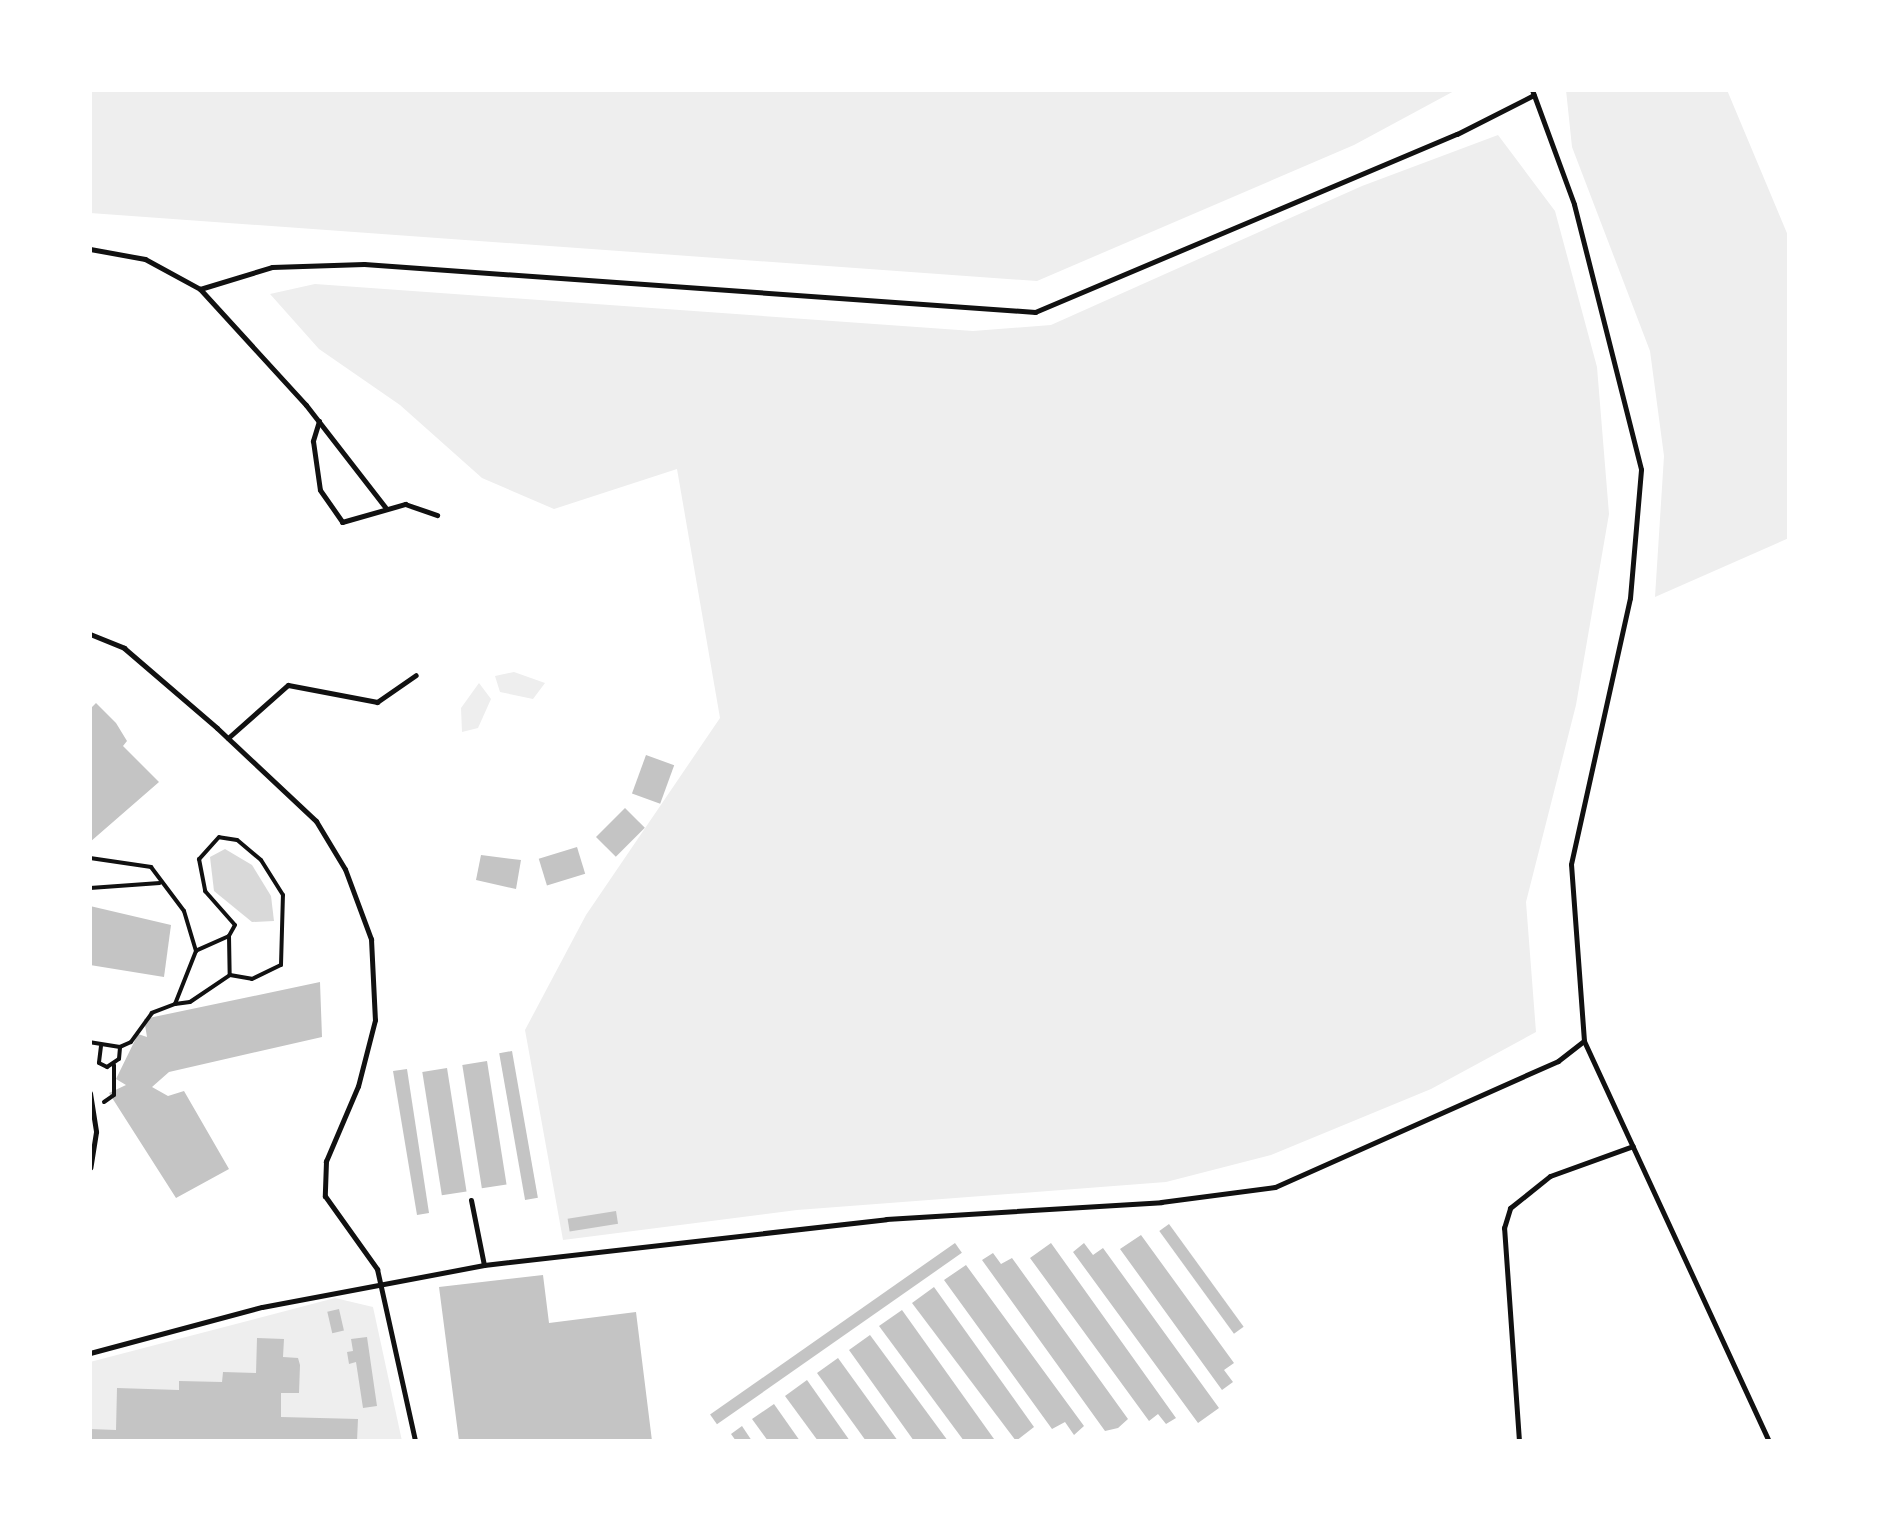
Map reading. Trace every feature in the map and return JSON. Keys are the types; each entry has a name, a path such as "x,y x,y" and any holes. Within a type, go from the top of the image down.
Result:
{"lane":[{"path":"200,289 272,267 364,264 1035,312 1457,134 1533,92 1574,204 1641,469 1630,598 1570,864 1584,1041 1769,1441"},
{"path":"90,249 145,259 200,289 319,421 386,508"},
{"path":"319,421 313,441 320,490 342,522 405,504 436,515"},
{"path":"90,634 124,648 228,738 316,820 346,869 372,938 375,1020 358,1086 326,1161 325,1196 382,1283 415,1441"},
{"path":"228,738 288,685 377,702 416,676"},
{"path":"90,1353 262,1307 484,1265 886,1220 1161,1202 1275,1187 1558,1060 1584,1041"},
{"path":"90,1094 95,1106 90,1168"},
{"path":"1519,1441 1504,1228 1510,1208 1550,1176 1633,1146"},
{"path":"470,1200 484,1265"}],"path":[{"path":"95,1106 114,1095 114,1065 120,1047 152,1013 190,1002 230,975 252,978 282,965 286,915 283,894 262,860 236,840 219,837 200,859 200,875 234,925 229,936 230,975"},
{"path":"90,858 152,867 184,911 196,951 174,1004"},
{"path":"90,888 160,882"},
{"path":"196,951 229,936"},
{"path":"90,1042 120,1047"},
{"path":"101,1046 99,1063 114,1065"}],"shaded area":[{"path":"90,90 1456,90 1354,145 1037,281 90,213"},
{"path":"1566,90 1727,90 1789,238 1789,538 1655,597 1664,456 1650,351 1572,147"},
{"path":"1498,135 1555,211 1597,367 1609,514 1576,705 1526,902 1536,1032 1431,1089 1271,1155 1166,1182 797,1210 563,1240 525,1030 586,915 720,718 677,469 554,509 482,478 400,405 319,349 270,294 315,284 973,331 1051,325 1362,186"},
{"path":"514,672 545,683 533,699 500,692 495,676"},
{"path":"479,683 491,699 478,728 462,732 461,708"},
{"path":"225,849 252,865 271,896 274,921 252,922 214,891 210,857"},
{"path":"335,1298 373,1307 402,1441 90,1441 90,1362"}],"building":[{"path":"96,703 116,723 127,741 123,746 159,782 90,842 90,709"},
{"path":"646,755 674,765 660,804 632,794"},
{"path":"625,808 645,828 616,857 596,837"},
{"path":"577,847 585,874 547,885 539,859"},
{"path":"481,855 521,860 516,889 476,880"},
{"path":"90,906 171,925 164,977 90,965"},
{"path":"320,982 322,1037 169,1072 152,1087 168,1096 184,1091 229,1169 176,1198 109,1093 126,1085 116,1079 138,1034 147,1037 144,1019"},
{"path":"512,1051 538,1198 525,1200 499,1053"},
{"path":"487,1061 507,1184 482,1188 462,1065"},
{"path":"447,1068 467,1191 442,1195 422,1072"},
{"path":"407,1069 429,1213 417,1215 393,1071"},
{"path":"616,1211 618,1224 570,1232 568,1219"},
{"path":"1169,1224 1244,1327 1234,1334 1159,1231"},
{"path":"1141,1235 1234,1363 1224,1370 1233,1382 1222,1390 1120,1249"},
{"path":"955,1243 962,1253 717,1424 710,1414"},
{"path":"1051,1243 1176,1418 1166,1424 1158,1414 1149,1421 1030,1258"},
{"path":"1084,1243 1093,1255 1103,1248 1219,1408 1198,1423 1073,1252"},
{"path":"993,1253 1001,1264 1012,1258 1128,1419 1118,1428 1105,1431 982,1260"},
{"path":"966,1265 1084,1426 1074,1435 1065,1422 1052,1429 944,1280"},
{"path":"543,1275 549,1323 636,1312 652,1441 459,1441 439,1287"},
{"path":"934,1287 1034,1427 1016,1441 912,1303"},
{"path":"339,1309 344,1330 332,1333 327,1312"},
{"path":"902,1310 994,1439 964,1441 879,1326"},
{"path":"870,1335 948,1441 914,1441 849,1350"},
{"path":"367,1337 377,1406 363,1408 356,1362 349,1364 347,1352 353,1351 351,1339"},
{"path":"257,1338 284,1339 283,1357 298,1358 299,1393 281,1393 281,1417 358,1419 357,1441 90,1441 90,1429 116,1430 117,1388 179,1390 179,1381 222,1382 223,1372 256,1373"},
{"path":"838,1358 898,1441 866,1441 817,1373"},
{"path":"807,1380 850,1441 818,1441 785,1396"},
{"path":"774,1404 800,1441 768,1441 752,1419"},
{"path":"742,1426 752,1441 736,1441 731,1434"}]}
